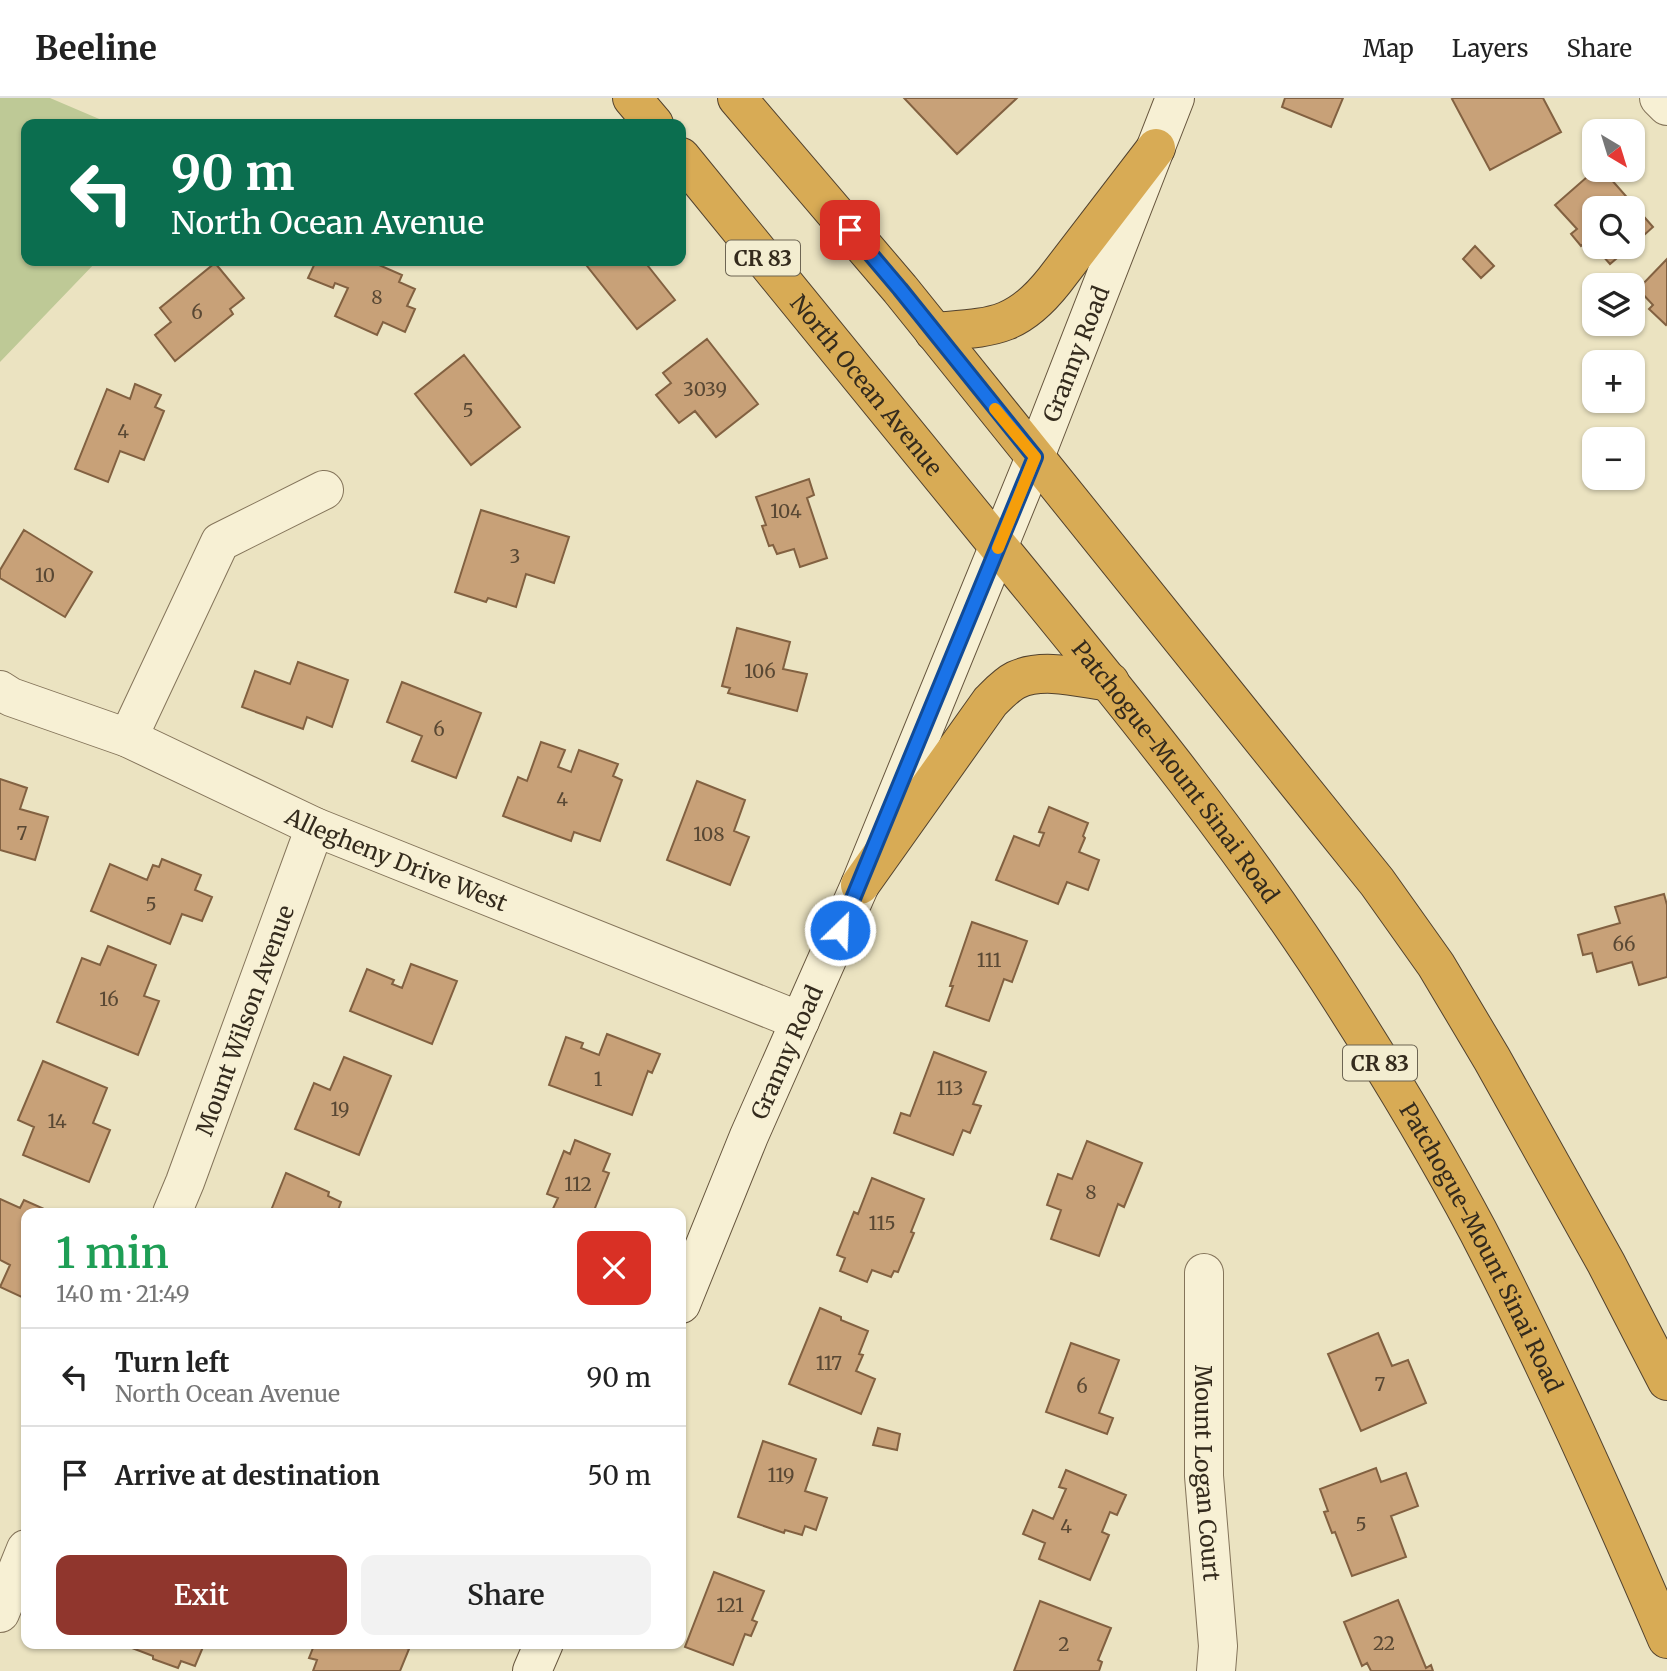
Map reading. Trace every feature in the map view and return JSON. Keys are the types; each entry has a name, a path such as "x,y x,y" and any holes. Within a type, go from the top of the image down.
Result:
{"highway":[{"path":"632,98 650,119"},
{"path":"737,98 900,289 1377,882 1436,965 1492,1059 1606,1263 1667,1381"},
{"path":"934,332 999,324 1026,311 1048,289 1156,148"},
{"name":"North Ocean Avenue","path":"686,163 999,546"},
{"name":"Patchogue-Mount Sinai Road","path":"999,546 1182,774 1339,996 1409,1109 1476,1228 1537,1349 1594,1470 1667,1639"},
{"path":"860,885 990,702 1003,689 1017,680 1036,675 1110,682"}],"street":[{"name":"Granny Road","path":"686,1292 750,1136 860,885 999,546 1175,98"},
{"path":"1659,98 1667,106"},
{"path":"128,738 220,542 324,489"},
{"name":"Allegheny Drive West","path":"0,690 11,697 128,738 316,827 800,1021"},
{"name":"Mount Wilson Avenue","path":"174,1208 316,827"},
{"name":"Mount Logan Court","path":"1203,1273 1204,1476 1218,1646 1216,1671"},
{"path":"0,1613 21,1561"},
{"path":"532,1671 541,1649"}],"green space":[{"path":"0,98 50,98 99,119 21,119 21,266 92,266 0,362"}],"building":[{"path":"904,98 1017,98 957,154"},
{"path":"1285,98 1343,98 1331,127 1282,107"},
{"path":"1543,98 1561,132 1490,170 1452,99"},
{"path":"1582,181 1614,182 1626,196 1582,196 1581,246 1571,234 1577,229 1555,205"},
{"path":"1645,218 1653,227 1645,234"},
{"path":"1475,246 1494,266 1481,278 1463,259"},
{"path":"1667,259 1666,325 1649,309 1653,305 1645,296 1645,282"},
{"path":"211,266 217,266 244,298 230,309 233,314 175,361 155,335 171,322 160,308"},
{"path":"314,266 381,266 402,275 399,282 415,289 407,306 415,309 405,332 383,322 377,335 335,316 348,288 335,283 333,288 308,278"},
{"path":"587,266 648,266 675,300 637,329"},
{"path":"707,339 758,404 716,437 695,411 679,423 656,395 671,383 663,373"},
{"path":"464,355 520,427 471,465 415,394"},
{"path":"135,384 161,395 155,407 164,411 144,460 120,451 108,482 75,469 107,389 130,399"},
{"path":"809,479 814,495 807,498 827,558 800,567 794,549 777,554 773,545 769,546 762,526 766,525 756,497"},
{"path":"481,510 569,537 554,583 526,574 516,607 488,598 486,602 455,592"},
{"path":"24,530 92,572 65,617 0,578 0,570"},
{"path":"737,628 790,642 783,669 807,674 797,711 728,693 730,688 722,686"},
{"path":"298,662 348,680 332,727 307,717 303,729 242,707 255,671 290,684"},
{"path":"402,682 481,713 456,778 412,761 422,736 387,722"},
{"path":"541,742 565,750 558,767 571,772 579,750 618,764 613,776 622,780 600,841 574,832 571,841 503,816 518,777 527,781"},
{"path":"0,779 27,788 20,809 48,817 35,860 0,850"},
{"path":"697,781 745,800 734,831 749,837 730,885 667,860"},
{"path":"1049,807 1088,823 1079,852 1099,860 1088,890 1067,882 1058,904 996,880 1014,836 1039,846 1044,833 1039,832"},
{"path":"162,859 201,875 195,890 212,897 202,921 182,914 170,944 91,911 110,864 147,880 153,865 159,867"},
{"path":"1664,894 1667,905 1667,977 1639,985 1632,962 1597,972 1592,953 1583,955 1578,935 1620,923 1615,907"},
{"path":"972,922 1027,941 1012,982 1004,979 989,1021 946,1006"},
{"path":"108,946 156,965 144,996 159,1001 138,1055 57,1022 82,958 100,965"},
{"path":"411,964 457,981 432,1044 350,1011 367,969 394,980 392,984 402,988"},
{"path":"607,1034 660,1054 652,1073 648,1071 632,1115 549,1085 566,1037 583,1043 581,1048 599,1055"},
{"path":"934,1052 986,1072 973,1104 981,1106 970,1133 963,1130 953,1155 894,1133 901,1113 910,1116"},
{"path":"344,1057 391,1076 359,1155 295,1129 314,1083 330,1090"},
{"path":"43,1061 107,1088 93,1123 110,1130 89,1182 23,1155 34,1127 18,1120"},
{"path":"575,1140 610,1154 603,1171 609,1173 595,1208 553,1208 558,1198 547,1194 564,1151 570,1154"},
{"path":"1087,1141 1142,1163 1124,1207 1118,1204 1099,1256 1051,1239 1061,1210 1047,1205 1058,1174 1072,1179"},
{"path":"286,1173 329,1192 328,1196 341,1202 339,1208 272,1208"},
{"path":"872,1178 924,1199 898,1272 894,1271 891,1277 872,1270 867,1282 840,1271 845,1258 837,1255 854,1212 858,1214"},
{"path":"0,1199 20,1208 24,1200 42,1208 21,1208 21,1297 0,1287 10,1265 0,1260"},
{"path":"820,1308 868,1331 859,1354 863,1355 856,1371 875,1379 861,1414 789,1384"},
{"path":"1378,1333 1392,1366 1408,1360 1426,1403 1361,1431 1328,1354"},
{"path":"1071,1343 1119,1360 1099,1413 1113,1418 1107,1434 1046,1412"},
{"path":"878,1428 900,1434 897,1450 873,1445"},
{"path":"763,1441 816,1459 805,1491 827,1498 816,1530 805,1526 802,1535 785,1530 784,1533 738,1517"},
{"path":"1376,1468 1381,1482 1406,1473 1418,1506 1391,1516 1406,1557 1352,1576 1324,1512 1328,1511 1320,1489"},
{"path":"1066,1470 1126,1495 1117,1515 1110,1512 1102,1532 1109,1535 1090,1580 1039,1559 1045,1543 1023,1534 1033,1510 1053,1519 1066,1489 1059,1487"},
{"path":"714,1572 764,1591 752,1620 757,1622 751,1636 745,1634 733,1665 686,1647"},
{"path":"1398,1600 1426,1668 1431,1665 1433,1671 1371,1671 1367,1663 1362,1666 1344,1622"},
{"path":"1040,1601 1111,1628 1098,1660 1102,1662 1099,1671 1014,1671"},
{"path":"135,1649 202,1649 195,1666 181,1661 178,1668 153,1659 153,1656"},
{"path":"313,1649 409,1649 400,1671 313,1671 317,1660 309,1658"}],"slow traffic":[{"path":"995,409 1035,457 998,548"}],"route":[{"path":"840,930 1035,457 850,230"}]}
